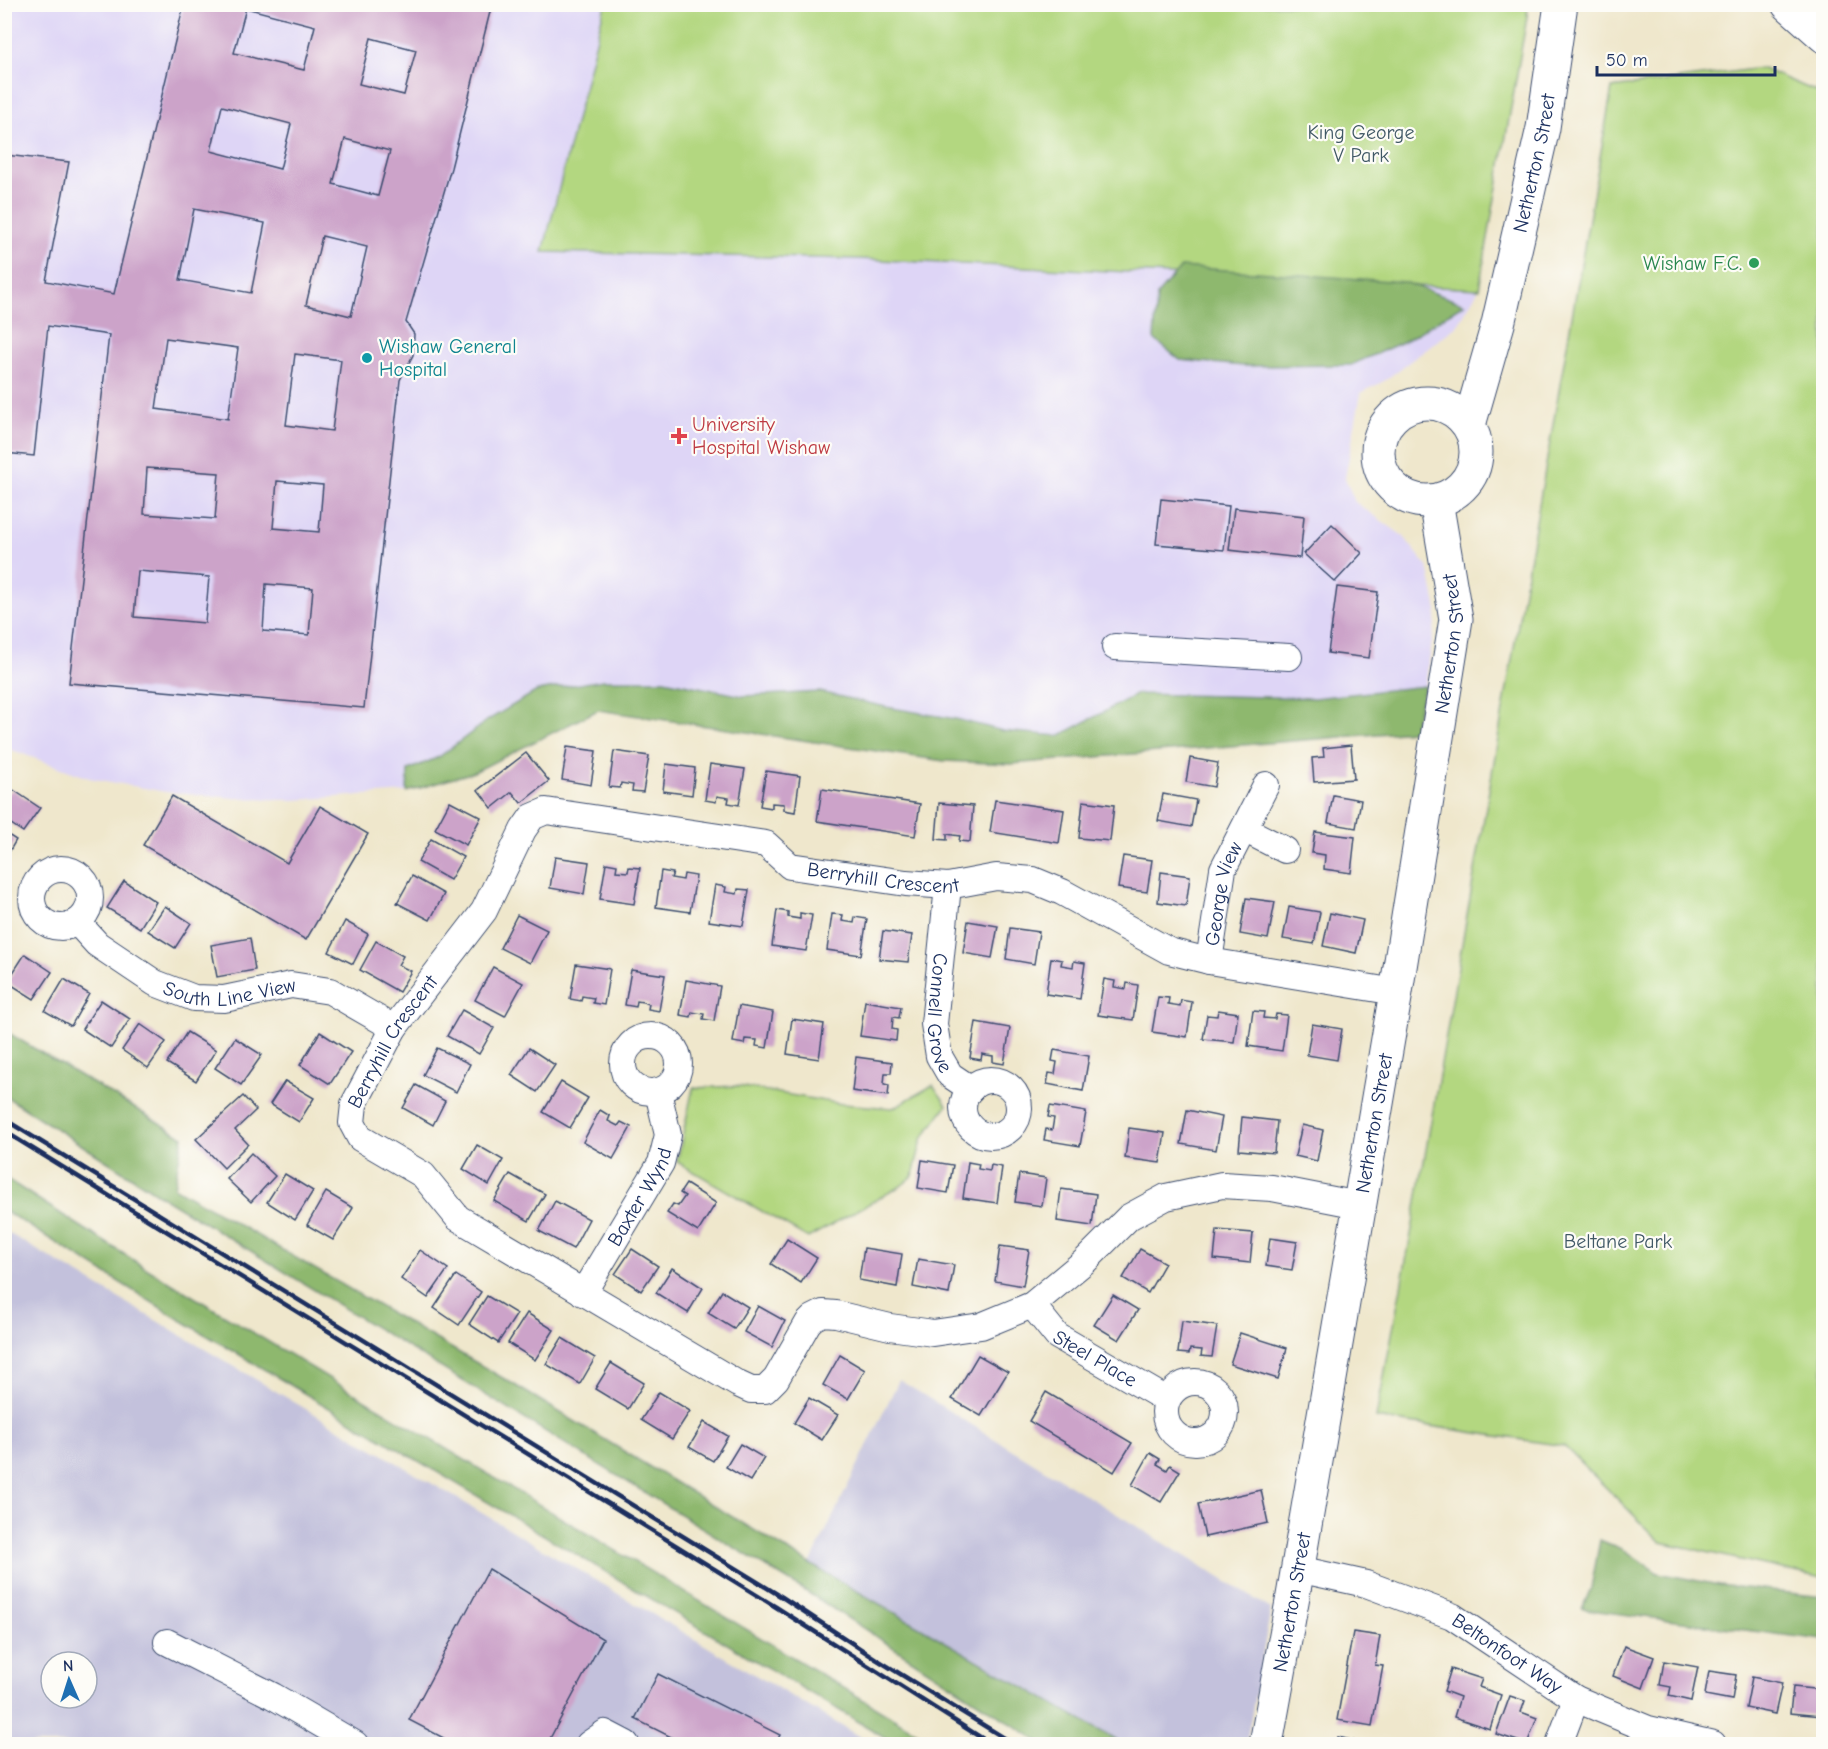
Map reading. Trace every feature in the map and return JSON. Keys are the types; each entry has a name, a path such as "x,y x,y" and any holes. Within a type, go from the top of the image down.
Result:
{"street":[{"name":"Netherton Street","path":"1469,424 1498,324 1543,128 1561,4"},
{"path":"1788,4 1824,36"},
{"path":"1422,402 1439,404 1458,413 1469,424 1477,448 1475,465 1468,480 1452,495 1436,501 1413,499 1397,491 1387,480 1379,465 1379,440 1386,424 1396,414 1411,405 1422,402"},
{"name":"Netherton Street","path":"1266,1744 1396,992 1456,619 1436,501"},
{"path":"1115,647 1289,657"},
{"name":"George View","path":"1209,961 1223,869 1266,785"},
{"name":"Berryhill Crescent","path":"1359,1205 1272,1188 1222,1185 1166,1197 1130,1217 1085,1261 1032,1305 981,1326 933,1333 823,1313 808,1323 776,1379 765,1390 751,1390 458,1218 423,1175 360,1138 352,1123 354,1104 394,1029 484,911 523,830 532,817 546,811 766,844 790,866 906,883 948,886 996,877 1033,880 1062,892 1169,951 1209,961 1396,992"},
{"name":"George View","path":"1244,829 1285,850"},
{"name":"Connell Grove","path":"948,886 934,1024 939,1056 950,1075 971,1089"},
{"name":"South Line View","path":"77,922 97,944 155,983 194,998 224,999 291,985 330,991 394,1029"},
{"name":"Baxter Wynd","path":"583,1293 661,1163 668,1135 658,1092"},
{"name":"Steel Place","path":"1032,1305 1057,1336 1167,1400"},
{"name":"Beltonfoot Way","path":"1298,1569 1366,1584 1452,1616 1576,1699 1648,1730 1713,1744"},
{"path":"167,1642 273,1696 356,1744"},
{"path":"1559,1744 1576,1699"},
{"path":"589,1744 605,1733 627,1744"}],"shaded area":[{"name":"University Hospital Wishaw","path":"5,5 605,5 543,252 859,259 1479,289 1457,326 1384,381 1361,393 1345,478 1355,502 1403,536 1428,567 1437,610 1425,686 1314,698 1137,694 1059,736 1003,731 956,719 886,707 820,692 743,696 664,680 603,680 537,691 488,720 439,757 408,770 407,792 294,800 166,792 89,778 9,749 5,755"},
{"path":"5,1231 872,1744 5,1744"},
{"path":"899,1380 1271,1609 1246,1744 1123,1744 810,1564"}],"green space":[{"name":"King George V Park","path":"605,5 1528,5 1479,289 859,259 543,252"},
{"name":"Beltane Park","path":"1761,68 1824,95 1823,1578 1661,1542 1564,1446 1376,1418 1413,1224 1612,88"},
{"path":"1181,267 1405,282 1464,304 1405,341 1351,365 1244,366 1180,360 1154,339 1157,295"},
{"path":"603,680 664,680 743,696 820,692 886,707 956,719 1003,731 1059,736 1137,694 1314,698 1425,686 1413,731 1011,764 944,761 598,710 474,772 407,792 408,770 439,757 488,720 537,691"},
{"path":"5,1031 183,1137 174,1187 513,1384 810,1564 1123,1744 1043,1744 807,1592 169,1201 5,1096"},
{"path":"933,1085 947,1105 922,1139 913,1176 901,1186 808,1238 677,1162 693,1088 738,1086 842,1104 893,1108"},
{"path":"5,1178 141,1265 937,1744 896,1744 174,1316 5,1211"},
{"path":"1600,1540 1626,1551 1658,1573 1719,1585 1823,1597 1823,1640 1582,1609 1591,1588"}],"building":[{"name":"Wishaw General Hospital","path":"184,4 492,4 451,168 406,322 414,334 413,355 400,380 364,708 69,683 109,335 48,326 34,456 5,453 5,155 69,162 46,281 114,294","holes":["246,8 315,26 304,70 234,53","371,38 416,50 404,95 359,84","222,106 291,124 280,169 211,151","345,139 390,151 378,196 333,184","194,209 265,223 251,293 180,280","322,236 367,247 351,316 306,305","166,338 238,348 228,419 156,409","295,354 341,360 332,431 286,425","147,468 219,473 215,519 144,514","277,481 323,485 319,532 273,528","138,571 209,577 205,623 134,617","266,584 313,588 309,635 263,631"]},
{"path":"1161,499 1229,506 1224,550 1156,544"},
{"path":"1234,508 1304,516 1300,558 1229,550"},
{"path":"1332,524 1362,553 1335,582 1304,554"},
{"path":"1337,587 1378,592 1369,658 1328,653"},
{"path":"1351,745 1354,779 1314,782 1312,758 1324,757 1323,748"},
{"path":"567,747 596,751 591,785 562,780"},
{"path":"614,751 649,756 643,792 632,791 633,785 621,783 620,788 609,787"},
{"path":"526,753 549,781 521,803 512,792 492,808 478,790"},
{"path":"1190,758 1218,763 1214,787 1186,782"},
{"path":"666,764 695,768 692,795 663,791"},
{"path":"710,764 745,769 739,805 728,803 729,798 717,796 716,802 705,800"},
{"path":"766,771 800,776 795,812 784,810 784,804 772,803 772,808 760,806"},
{"path":"12,789 40,808 23,832 4,819 4,800"},
{"path":"822,789 920,804 915,836 817,821"},
{"path":"1163,794 1196,800 1191,827 1158,821"},
{"path":"1333,795 1361,800 1356,828 1328,823"},
{"path":"172,796 287,863 320,806 368,834 306,940 143,845"},
{"path":"995,800 1064,810 1059,843 990,832"},
{"path":"450,801 481,817 466,845 435,829"},
{"path":"1083,801 1114,805 1110,841 1079,838"},
{"path":"939,803 973,806 970,842 959,841 960,836 947,834 947,840 936,839"},
{"path":"1315,832 1355,837 1351,873 1324,869 1325,855 1312,853"},
{"path":"5,833 16,840 5,859"},
{"path":"431,839 463,857 450,880 418,862"},
{"path":"1123,856 1152,860 1147,892 1118,888"},
{"path":"555,857 589,862 584,894 550,888"},
{"path":"606,863 617,865 616,871 628,872 629,867 640,868 634,904 600,899"},
{"path":"661,871 673,873 671,878 683,880 684,874 696,876 690,912 656,907"},
{"path":"1161,872 1190,876 1186,906 1158,902"},
{"path":"412,876 444,894 430,920 397,903"},
{"path":"124,881 156,902 140,928 107,908"},
{"path":"715,885 726,887 725,892 737,894 738,889 749,890 743,926 709,921"},
{"path":"1246,898 1275,902 1268,939 1240,934"},
{"path":"165,906 191,923 175,948 148,931"},
{"path":"1289,907 1320,912 1314,944 1283,939"},
{"path":"777,910 788,912 788,917 800,919 800,913 812,915 806,951 772,946"},
{"path":"1330,913 1363,920 1356,953 1323,946"},
{"path":"832,914 843,915 842,921 854,923 855,917 867,919 861,955 827,950"},
{"path":"517,915 547,930 530,963 500,948"},
{"path":"345,921 368,934 353,964 329,952"},
{"path":"968,921 998,926 992,958 963,953"},
{"path":"1010,928 1039,932 1034,964 1006,959"},
{"path":"883,931 912,935 908,962 879,959"},
{"path":"250,938 255,970 217,977 211,945"},
{"path":"376,941 403,956 398,965 411,971 399,992 360,970"},
{"path":"25,954 52,972 34,999 7,982"},
{"path":"1051,958 1062,960 1061,965 1073,967 1074,961 1085,963 1080,999 1046,994"},
{"path":"576,964 610,969 604,1005 593,1003 594,998 582,996 581,1001 570,999"},
{"path":"493,967 523,983 505,1016 475,1000"},
{"path":"631,970 665,975 659,1011 648,1009 649,1004 643,1002 637,1001 636,1007 625,1005"},
{"path":"64,979 89,994 71,1026 45,1011"},
{"path":"1104,979 1115,981 1114,987 1126,989 1127,983 1138,985 1133,1020 1098,1015"},
{"path":"686,980 720,986 714,1021 703,1019 704,1014 692,1012 691,1017 680,1015"},
{"path":"1158,997 1169,998 1168,1004 1180,1006 1181,1000 1192,1002 1187,1037 1152,1032"},
{"path":"101,1000 130,1019 111,1048 82,1029"},
{"path":"865,1001 901,1007 899,1018 893,1017 892,1029 897,1030 896,1041 860,1036"},
{"path":"739,1006 773,1012 767,1048 756,1046 757,1040 745,1039 744,1044 733,1042"},
{"path":"462,1010 494,1028 479,1054 447,1036"},
{"path":"1218,1010 1238,1013 1234,1042 1203,1039 1207,1015 1217,1016"},
{"path":"1253,1011 1264,1012 1263,1018 1275,1019 1276,1014 1287,1015 1282,1051 1248,1046"},
{"path":"792,1019 824,1024 819,1059 787,1054"},
{"path":"976,1022 1010,1028 1004,1064 993,1062 993,1056 982,1054 981,1060 970,1058"},
{"path":"140,1024 166,1042 148,1068 122,1050"},
{"path":"1312,1024 1342,1029 1337,1060 1307,1055"},
{"path":"187,1032 216,1050 196,1081 167,1063"},
{"path":"320,1032 351,1052 330,1084 300,1065"},
{"path":"235,1038 262,1055 241,1085 215,1068"},
{"path":"437,1048 470,1064 456,1092 423,1075"},
{"path":"529,1048 555,1065 537,1092 511,1075"},
{"path":"1054,1050 1089,1056 1083,1091 1047,1084 1049,1073 1055,1074 1057,1062 1052,1061"},
{"path":"856,1057 892,1062 891,1073 885,1073 884,1084 889,1085 888,1096 852,1091"},
{"path":"285,1081 314,1098 299,1122 270,1104"},
{"path":"561,1082 588,1098 570,1128 543,1112"},
{"path":"416,1085 445,1101 433,1125 403,1108"},
{"path":"243,1096 256,1110 235,1130 248,1144 224,1168 196,1139"},
{"path":"1050,1106 1086,1112 1080,1146 1044,1140 1046,1129 1052,1130 1054,1118 1048,1117"},
{"path":"600,1110 610,1116 608,1121 618,1126 621,1122 631,1127 613,1159 583,1142"},
{"path":"1187,1110 1222,1117 1216,1150 1181,1144"},
{"path":"1242,1117 1277,1121 1274,1153 1239,1150"},
{"path":"1302,1125 1323,1130 1317,1161 1295,1156"},
{"path":"1129,1128 1165,1133 1160,1163 1125,1158"},
{"path":"477,1145 503,1160 489,1185 463,1169"},
{"path":"251,1153 275,1176 251,1202 227,1179"},
{"path":"922,1160 953,1165 948,1193 918,1188"},
{"path":"968,1162 979,1164 978,1169 990,1171 991,1165 1002,1167 997,1203 963,1198"},
{"path":"285,1174 313,1191 295,1220 267,1202"},
{"path":"510,1174 545,1194 529,1221 494,1201"},
{"path":"1019,1174 1046,1178 1042,1206 1015,1202"},
{"path":"686,1184 716,1203 698,1232 667,1213 673,1204 678,1206 685,1196 680,1193"},
{"path":"1061,1189 1096,1194 1092,1226 1057,1221"},
{"path":"326,1192 353,1208 333,1240 307,1225"},
{"path":"555,1201 589,1219 573,1249 539,1231"},
{"path":"1217,1230 1253,1233 1250,1263 1214,1259"},
{"path":"1270,1238 1297,1242 1292,1270 1266,1266"},
{"path":"787,1239 817,1258 801,1283 771,1264"},
{"path":"1000,1246 1029,1250 1023,1286 995,1281"},
{"path":"864,1248 902,1254 897,1287 859,1280"},
{"path":"632,1249 658,1266 641,1291 615,1274"},
{"path":"1140,1249 1165,1263 1148,1293 1123,1278"},
{"path":"420,1250 448,1269 428,1298 401,1279"},
{"path":"918,1259 954,1265 949,1294 913,1287"},
{"path":"672,1268 703,1288 688,1313 656,1293"},
{"path":"456,1275 481,1292 459,1325 434,1308"},
{"path":"722,1291 748,1307 734,1329 708,1313"},
{"path":"1113,1295 1138,1310 1119,1340 1094,1325"},
{"path":"487,1296 517,1314 498,1343 469,1324"},
{"path":"758,1306 785,1321 772,1347 744,1332"},
{"path":"527,1313 554,1330 535,1360 508,1343"},
{"path":"1182,1321 1217,1326 1212,1357 1201,1356 1202,1350 1190,1349 1189,1354 1178,1353"},
{"path":"1240,1333 1287,1348 1278,1379 1230,1364"},
{"path":"562,1338 595,1358 580,1384 546,1364"},
{"path":"840,1355 865,1370 848,1399 823,1385"},
{"path":"978,1355 1008,1372 981,1416 952,1399"},
{"path":"611,1363 644,1383 628,1409 595,1389"},
{"path":"659,1392 690,1411 672,1439 641,1420"},
{"path":"1046,1392 1132,1443 1114,1472 1029,1421"},
{"path":"809,1398 838,1415 822,1440 794,1423"},
{"path":"704,1422 728,1436 713,1461 689,1447"},
{"path":"740,1444 764,1458 750,1481 726,1467"},
{"path":"1150,1453 1160,1459 1157,1464 1167,1470 1170,1465 1180,1471 1161,1502 1132,1485"},
{"path":"1261,1490 1268,1523 1205,1537 1198,1504"},
{"path":"489,1569 603,1639 547,1744 455,1744 409,1720"},
{"path":"1353,1632 1380,1636 1375,1665 1383,1666 1372,1726 1337,1720"},
{"path":"1624,1646 1654,1657 1643,1688 1613,1676"},
{"path":"1664,1661 1698,1667 1691,1701 1669,1696 1671,1687 1660,1685"},
{"path":"1451,1669 1482,1679 1479,1687 1501,1695 1490,1729 1454,1717 1460,1697 1444,1691"},
{"path":"1709,1671 1736,1675 1732,1700 1705,1695"},
{"path":"658,1674 780,1735 775,1744 685,1744 635,1719"},
{"path":"1752,1677 1782,1683 1775,1714 1746,1708"},
{"path":"1793,1687 1824,1690 1821,1716 1790,1713"},
{"path":"1510,1696 1525,1701 1521,1712 1537,1718 1527,1744 1496,1734"},
{"path":"1338,1737 1369,1744 1336,1744"}],"railway":[{"path":"4,1119 782,1597 876,1659 1014,1744"},
{"path":"4,1131 776,1607 991,1744"}],"place":[{"name":"Wishaw F.C.","path":"1754,263"},
{"name":"Wishaw General Hospital","path":"367,358"},
{"name":"University Hospital Wishaw","path":"679,436"}]}
